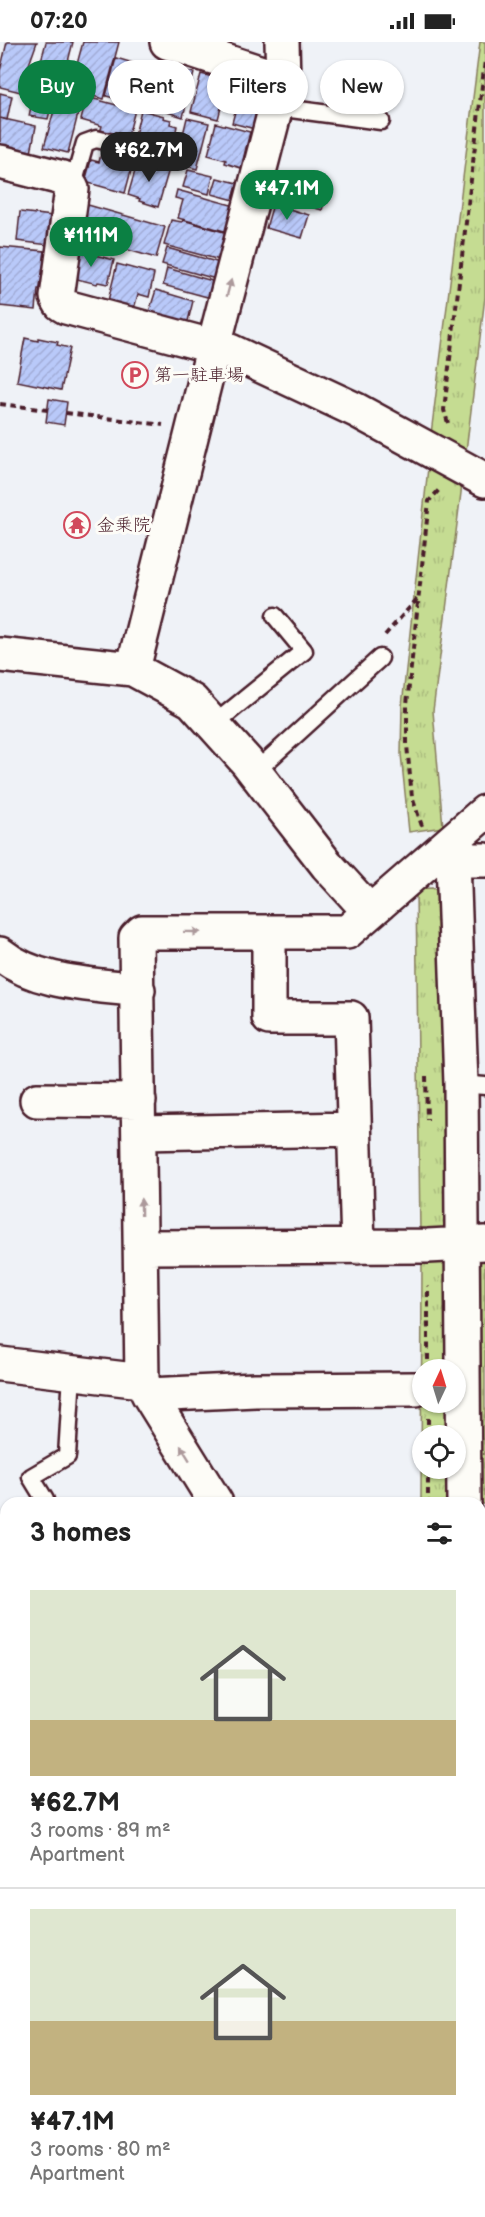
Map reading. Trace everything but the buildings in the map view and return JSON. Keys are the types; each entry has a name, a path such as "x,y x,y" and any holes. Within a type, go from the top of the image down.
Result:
{"street":[{"path":"167,42 207,60"},
{"path":"281,60 282,42"},
{"path":"133,669 274,114"},
{"path":"0,162 66,179 70,183 72,189 57,297 61,304 214,345 356,410 485,480"},
{"path":"0,655 133,669 192,701 255,772 327,865 370,912"},
{"path":"212,1497 146,1388 136,938 142,932 347,932 370,912 449,857 485,812"},
{"path":"449,857 473,1085 473,1243 464,1497"},
{"path":"269,933 269,1018 351,1018 358,1247"},
{"path":"0,954 20,967 42,976 138,990"},
{"path":"37,1100 139,1101"},
{"path":"140,1133 354,1129"},
{"path":"142,1247 358,1247 473,1243"},
{"path":"0,1364 72,1374 146,1388 255,1390 412,1380"}],"lane":[{"path":"308,101 381,122"},
{"path":"70,183 75,178 85,143 96,139 134,148"},
{"path":"213,725 303,651 275,616"},
{"path":"255,772 380,658"},
{"path":"43,1497 31,1477 68,1456 72,1374"}],"path":[{"path":"449,857 422,822 412,797 407,745 407,704 429,501 440,488 444,459 448,423 444,410 485,60"},
{"path":"0,404 48,410"},
{"path":"66,412 193,429"},
{"path":"380,658 374,646 419,598"},
{"path":"426,1067 427,1127"},
{"path":"423,1359 428,1246"},
{"path":"428,1479 428,1497"}],"green space":[{"path":"480,42 485,42 485,297 466,451 431,434"},
{"path":"428,468 462,485 433,711 443,827 409,832 401,754 402,706"},
{"path":"432,888 445,893 448,1230 420,1234 416,889"},
{"path":"480,1260 485,1261 485,1497 480,1497 474,1266"},
{"path":"422,1262 444,1262 450,1270 450,1359 422,1359"},
{"path":"421,1413 450,1413 450,1425 421,1425"},
{"path":"421,1479 450,1479 450,1497 421,1497"}],"place":[{"name":"第一駐車場","path":"135,375"},
{"name":"金乗院","path":"77,525"}]}
